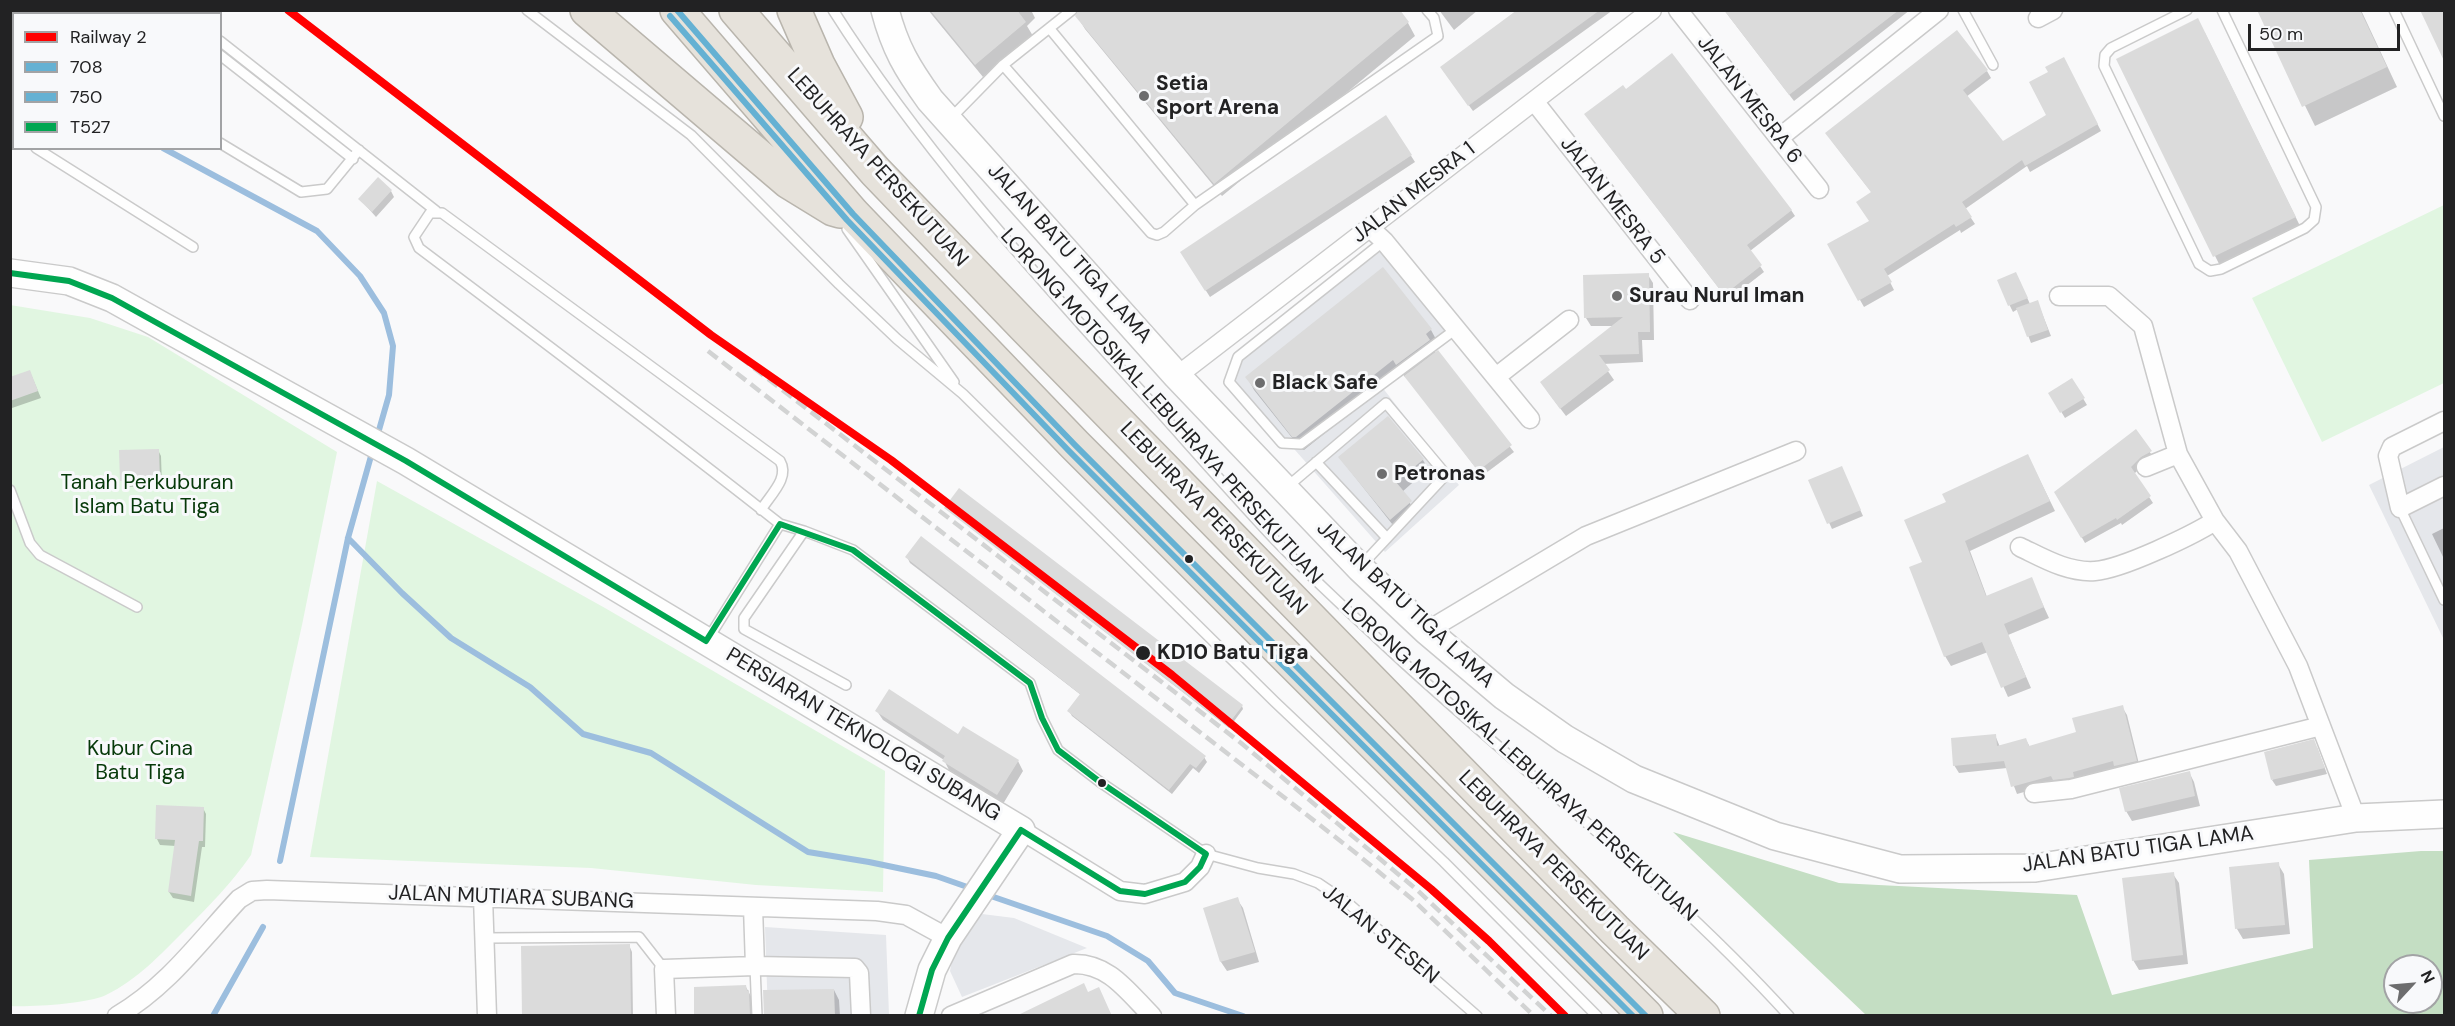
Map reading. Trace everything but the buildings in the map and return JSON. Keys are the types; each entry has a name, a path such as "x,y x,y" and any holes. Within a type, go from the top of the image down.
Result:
{"highway":[{"path":"587,10 789,182 843,212"},
{"name":"LEBUHRAYA PERSEKUTUAN","path":"677,10 843,212 1646,1016"},
{"name":"LEBUHRAYA PERSEKUTUAN","path":"736,10 875,171 1590,904 1703,1016"},
{"path":"794,10 818,65 875,171"}],"street":[{"name":"JALAN BATU TIGA LAMA","path":"885,10 892,37 906,66 930,100 1177,376 1284,490 1427,632 1504,696 1565,739 1634,779 1775,836 1900,868 2035,868 2356,818 2445,814"},
{"name":"JALAN MESRA 1","path":"1177,376 1652,10"},
{"name":"JALAN MESRA 6","path":"1678,10 1819,189"},
{"path":"1779,138 1939,10"},
{"name":"JALAN MESRA 5","path":"1534,101 1690,300"},
{"path":"1370,228 1384,241 1530,419"},
{"name":"PERSIARAN TEKNOLOGI SUBANG","path":"10,273 69,281 112,298 406,461 1021,830 948,938 932,970 920,1016"},
{"path":"2058,296 2109,296 2143,326 2178,454 2215,521 2238,551 2298,666 2356,818"},
{"path":"1496,378 1569,320"},
{"path":"2445,421 2392,447 2388,456 2388,466 2400,508 2445,486"},
{"path":"1427,632 1586,536 1796,451"},
{"path":"2146,467 2178,454"},
{"path":"2020,547 2061,567 2095,571 2128,561 2200,530 2215,521"},
{"path":"2034,793 2071,789 2321,726"},
{"path":"1021,830 1120,891 1145,894 1185,882 1200,867 1206,854"},
{"name":"JALAN MUTIARA SUBANG","path":"117,1016 140,1002 165,982 239,898 252,891 279,890 877,910 906,915 948,938"},
{"path":"483,897 487,1016"},
{"path":"753,906 755,966"},
{"path":"951,1016 1073,964 1087,963 1108,972 1152,1016"},
{"path":"666,1016 664,969 755,966 855,968 859,973 861,1016"}],"lane":[{"path":"527,10 691,135 839,284 897,339 963,394 1275,702 1444,862 1598,1016"},
{"name":"LORONG MOTOSIKAL LEBUHRAYA PERSEKUTUAN","path":"833,10 872,73 978,206 1091,336 1283,548 1403,662 1681,904 1745,966 1789,1016"},
{"path":"949,119 1003,65 1072,10"},
{"path":"1003,65 1150,233 1157,235 1195,205 1438,36 1434,18 1427,10"},
{"path":"1963,10 1993,65"},
{"path":"2187,10 2111,48 2105,55 2104,66 2199,264 2210,272 2221,269 2305,228 2314,220 2316,207 2222,10"},
{"path":"2394,10 2445,116"},
{"path":"1050,29 1195,205"},
{"path":"222,43 436,211 442,213 780,461 784,468 784,475 761,510"},
{"path":"222,57 353,159"},
{"path":"222,144 301,192 327,189 359,150"},
{"path":"39,150 193,247"},
{"path":"436,211 430,213 414,237 419,248 780,524 706,641"},
{"path":"843,212 963,394"},
{"path":"1384,241 1238,357 1229,382 1282,443 1301,444 1456,329"},
{"path":"1284,490 1386,403 1443,471 1442,479 1360,568"},
{"path":"1316,462 1387,538"},
{"path":"10,490 30,543 40,555 137,607"},
{"path":"2400,508 2445,600"},
{"name":"JALAN STESEN","path":"780,524 853,550 1030,683 1042,718 1058,750 1100,782 1206,854 1258,868 1294,874 1318,884 1349,904 1477,1016"},
{"path":"804,531 744,618 744,629 846,686"},
{"path":"484,938 639,937 664,969"},
{"path":"755,966 757,1016"}],"shaded area":[{"path":"1382,250 1447,329 1378,382 1459,485 1385,552 1235,382 1241,360"},
{"path":"2444,447 2444,640 2369,485"},
{"path":"982,914 1014,918 1087,948 962,997 950,971 953,956"},
{"path":"765,927 886,935 889,1015 768,1015"}],"green space":[{"path":"2444,205 2444,383 2322,442 2252,298"},
{"path":"10,305 90,318 148,337 337,452 302,625 251,855 202,913 157,958 128,982 97,998 73,1003 32,1006 10,1006"},
{"path":"377,481 605,608 885,771 883,892 756,885 591,868 310,857"},
{"path":"1673,832 1839,883 2077,895 2112,995 2313,948 2309,860 2444,851 2444,1015 1866,1015"}],"waterway":[{"path":"167,150 317,231 360,276 384,313 393,346 389,395 377,437"},
{"path":"280,861 348,538 373,449"},
{"path":"348,538 402,593 451,638 530,687 583,734 651,753 808,852 936,876 973,889"},
{"path":"985,894 1107,936 1148,961 1175,993 1243,1016"},
{"path":"213,1016 263,927"}],"railway":[{"path":"711,335 1241,743 1416,889 1551,1016"},
{"path":"708,351 1352,850 1412,899 1534,1016"}],"rail line":[{"name":"2","path":"288,10 711,335 891,460 1172,675 1431,889 1489,941 1565,1016"}],"transit line":[{"name":"708","path":"677,10 853,214 1075,445 1646,1016"},
{"name":"750","path":"670,16 847,220 1069,451 1633,1016"},
{"name":"T527","path":"10,273 69,281 112,298 406,461 706,641 780,524 853,550 1030,683 1042,718 1058,750 1100,782 1206,854 1200,867 1185,882 1145,894 1120,891 1021,830 948,938 932,970 919,1016"}],"place":[{"name":"Setia Sport Arena","path":"1144,96"},
{"name":"Surau Nurul Iman","path":"1617,296"},
{"name":"Black Safe","path":"1260,383"},
{"name":"Petronas","path":"1382,474"},
{"name":"KD10 Batu Tiga","path":"1143,653"}],"park label":[{"name":"Tanah Perkuburan Islam Batu Tiga","path":"147,495"},
{"name":"Kubur Cina Batu Tiga","path":"140,761"}]}
